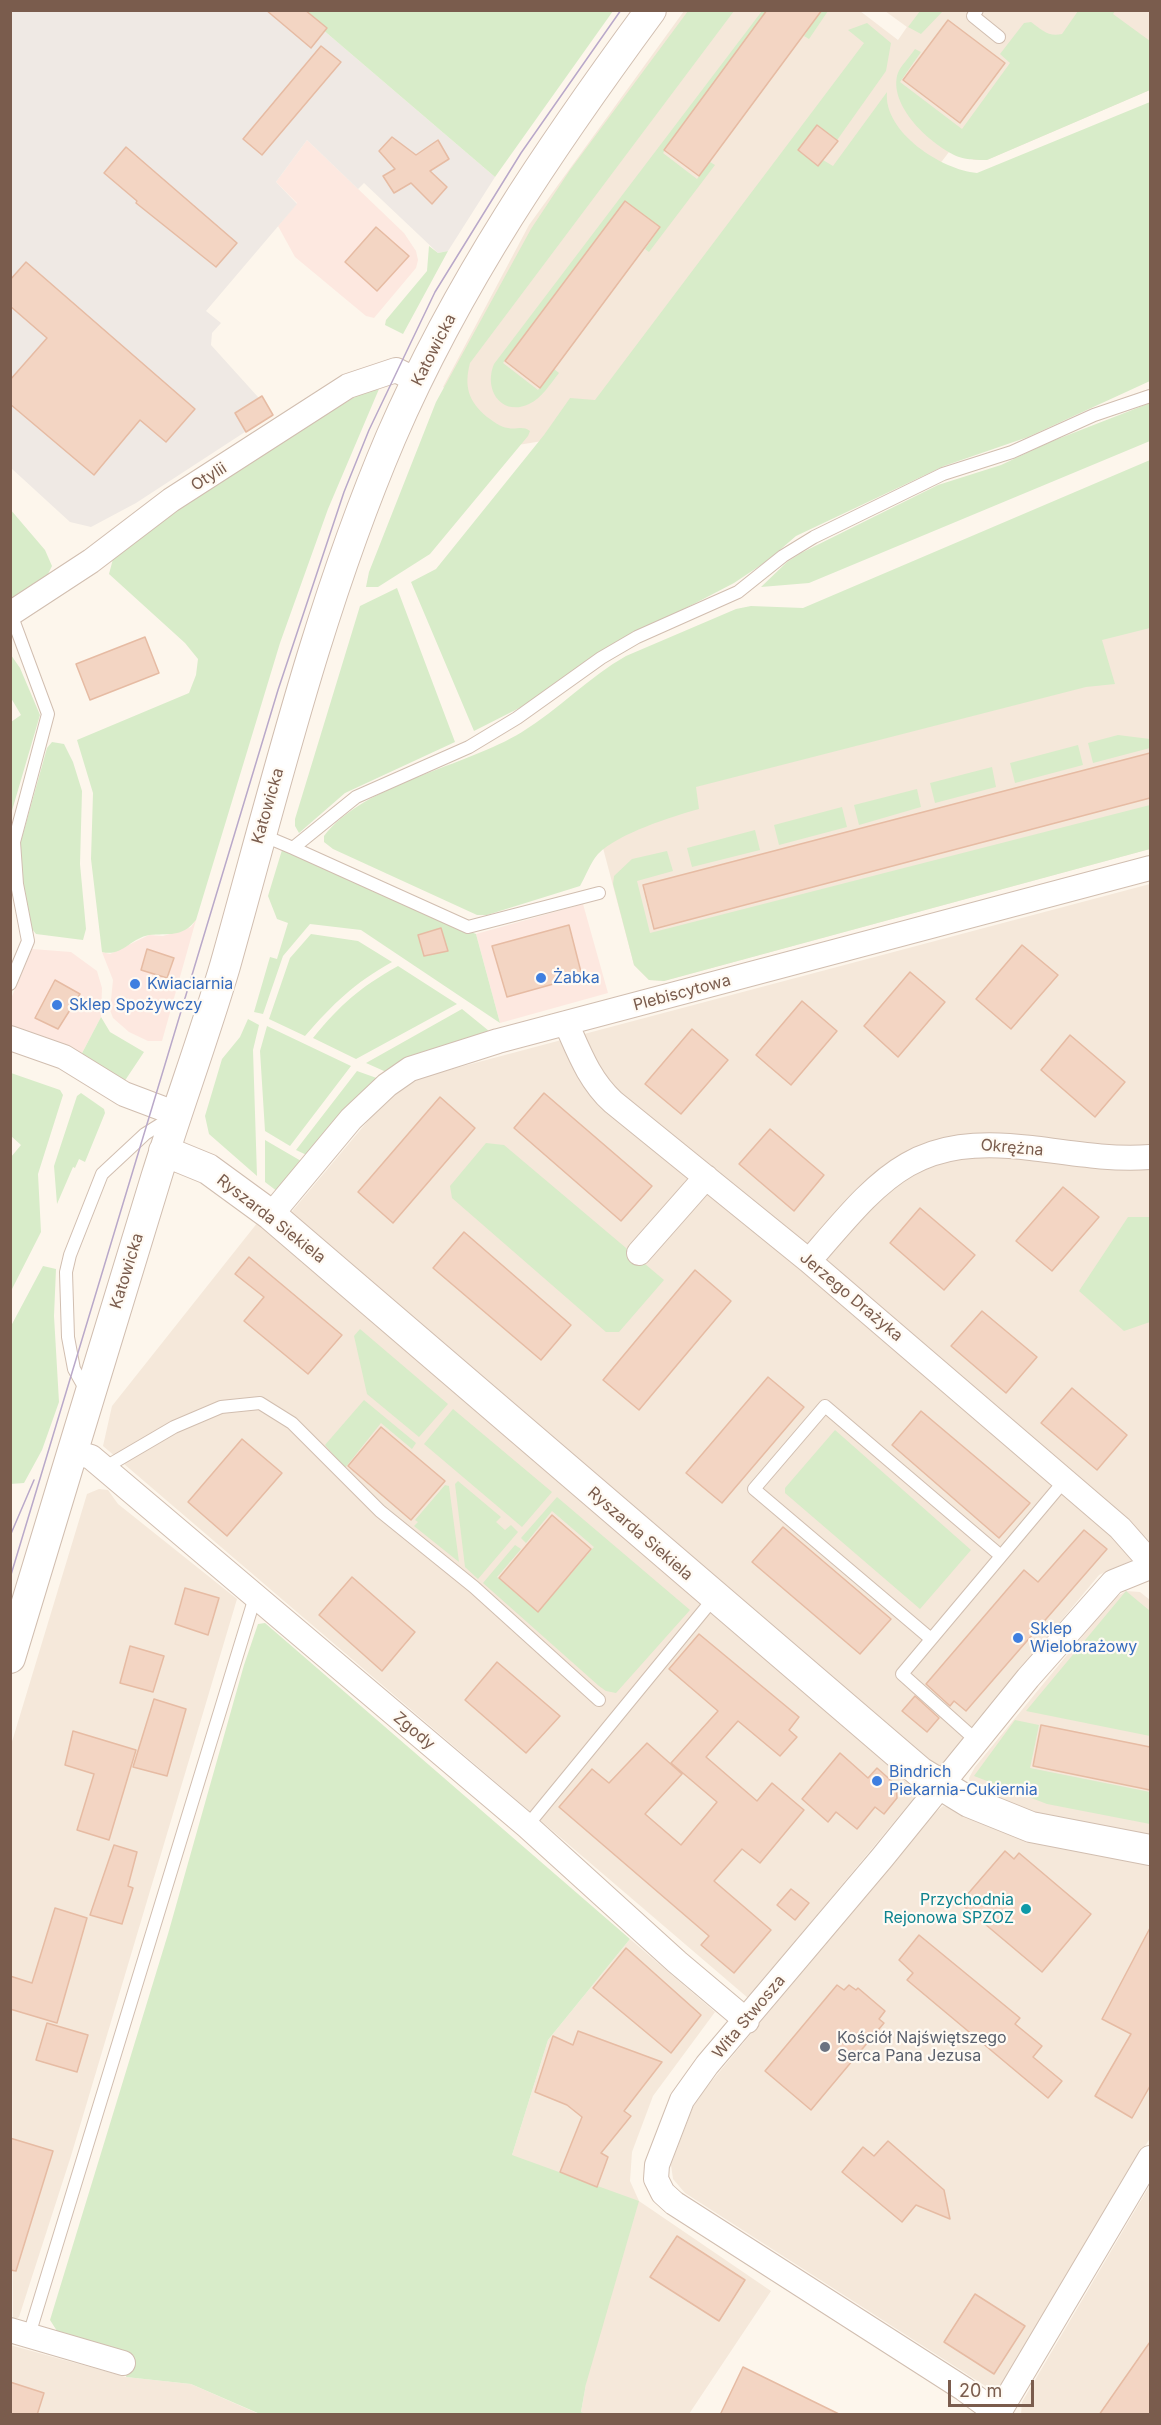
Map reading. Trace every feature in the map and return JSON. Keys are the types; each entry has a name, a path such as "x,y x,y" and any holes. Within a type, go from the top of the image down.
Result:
{"street":[{"name":"Katowicka","path":"10,1658 164,1150 224,967 260,834 322,624 368,497 418,381 507,215 560,136 651,10"},
{"name":"Otylii","path":"11,614 91,561 171,500 348,386 396,370 418,381"},
{"name":"Plebiscytowa","path":"271,1215 351,1119 387,1085 410,1069 487,1044 1150,868"},
{"name":"Jerzego Drażyka","path":"566,1023 588,1072 600,1090 809,1261 1065,1480 1120,1528 1150,1564"},
{"path":"10,1038 64,1057 124,1094 177,1114"},
{"name":"Okrężna","path":"809,1261 867,1193 889,1174 928,1154 952,1147 993,1144 1126,1159 1150,1157"},
{"name":"Ryszarda Siekiela","path":"164,1150 208,1169 271,1215 714,1598 898,1754 941,1786 969,1802 1030,1827 1150,1850"},
{"path":"639,1253 706,1177"},
{"name":"Zgody","path":"74,1452 91,1457 527,1827 677,1962 747,2020"},
{"name":"Wita Stwosza","path":"998,2415 964,2389 675,2203 663,2193 656,2179 657,2165 682,2100 707,2065 1113,1582 1150,1564"},
{"path":"998,2415 1150,2158"},
{"path":"20,2333 123,2363"}],"lane":[{"path":"977,10 973,16 999,37"},
{"path":"293,848 356,797 469,747 525,713 601,658 637,637 738,592 783,556 814,537 943,474 1012,452 1094,415 1150,396"},
{"path":"10,984 28,941 17,884 14,842 48,714 11,614"},
{"path":"260,834 468,927 599,893"},
{"path":"89,1396 74,1370 68,1337 66,1272 70,1255 102,1174 145,1134 177,1114"},
{"path":"104,1468 174,1426 221,1407 260,1403 292,1423 380,1511 474,1587 599,1700"},
{"path":"931,1639 754,1489 825,1406 1001,1556"},
{"path":"977,1741 902,1674 1065,1480"},
{"path":"20,2333 255,1597"},
{"path":"527,1827 714,1598"}],"shaded area":[{"path":"10,11 301,11 495,177 448,251 438,253 364,183 358,189 307,140 276,182 297,204 206,311 221,323 212,333 211,345 258,397 271,415 136,503 91,527 70,522 11,468"},
{"path":"684,11 860,11 898,40 907,27 885,11 1150,11 1150,90 987,160 974,160 949,152 754,406 518,445 443,387 529,225"},
{"path":"307,140 404,233 416,251 418,260 416,268 374,318 366,316 295,257 278,226 297,203 276,182"},
{"path":"1150,602 1150,849 664,981 649,980 634,965 599,833 798,724"},
{"path":"1150,884 1150,1552 1099,1575 748,1998 103,1446 112,1406 258,1222 273,1234 377,1110 399,1091 422,1077"},
{"path":"583,904 608,993 500,1023 476,934"},
{"path":"196,920 162,1041 148,1041 129,1032 113,1018 110,1010 113,980 102,952 110,954 149,935 163,936 191,927"},
{"path":"32,949 71,952 97,971 102,988 101,1017 80,1057 11,1029 10,1001"},
{"path":"99,1489 108,1490 118,1504 237,1599 71,2156 19,2317 13,2321 11,1745 87,1494"},
{"path":"1126,1591 1140,1592 1150,1600 1150,1836 1049,1816 993,1801 970,1787 969,1778 975,1767 1113,1599"},
{"path":"943,1806 1150,1861 1150,2138 1002,2383 995,2389 990,2389 685,2193 673,2179 671,2165 693,2107 706,2088 931,1816"},
{"path":"630,1939 715,2012 653,2096 632,2152 630,2181 639,2201 771,2291 689,2414 586,2414 581,2412 586,2384 512,2155 548,2040"},
{"path":"1150,2185 1150,2414 1021,2414 1022,2402"},
{"path":"10,2345 126,2377 191,2384 259,2414 11,2414"}],"green space":[{"path":"301,11 613,11 495,177"},
{"path":"688,11 734,11 470,363 467,379 469,393 475,405 499,425 527,429 530,431 528,436 430,554 378,587 366,587 369,572 436,402 531,229 570,170"},
{"path":"762,11 768,11 663,153 697,179 710,162 715,165 649,252 645,249 659,229 624,203 503,363 538,390 554,369 559,373 542,394 529,404 511,407 503,404 493,392 491,374 494,364"},
{"path":"806,11 828,11 809,39 804,36 816,18"},
{"path":"920,11 943,11 921,34 908,27"},
{"path":"1078,11 1115,11 1113,14 1150,41 1150,90 987,160 962,158 948,152 926,135 906,113 900,101 897,76 915,49 921,52 900,82 962,129 1010,63 1000,54 1024,23 1031,22 1049,34 1062,34"},
{"path":"867,23 891,43 886,71 823,160 833,166 887,92 888,107 894,121 917,146 948,165 977,173 1150,102 1150,381 1028,437 944,466 796,536 767,561 734,583 592,657 537,699 474,731 411,582 436,569 544,435 570,398 595,400 864,43 848,30"},
{"path":"429,246 438,253 448,251 403,334 385,325 386,320 427,271"},
{"path":"379,389 328,509 280,643 196,920 180,932 149,935 121,950 102,952 91,859 93,793 77,740 189,693 196,675 198,659 185,643 109,574 113,559 200,492 358,395"},
{"path":"1150,403 1150,441 809,583 761,587 787,562 801,553 938,485 1001,465 1050,442"},
{"path":"1150,460 1150,628 1102,640 1115,684 1086,687 696,787 699,809 646,827 607,846 590,865 580,886 487,915 477,915 333,849 324,842 324,836 342,818 364,802 417,777 473,756 522,732 612,664 626,656 736,609 751,606 803,608"},
{"path":"10,509 45,550 52,566 48,574 11,600"},
{"path":"397,588 455,742 345,793 299,833 295,826 295,819 360,606"},
{"path":"11,655 20,668 40,715 11,814 11,722 21,715 11,698"},
{"path":"1118,735 1150,739 1150,748 1093,763 1088,743"},
{"path":"52,742 64,744 73,762 82,791 80,864 86,929 83,940 36,934 32,929 23,891 19,848 47,748"},
{"path":"1078,745 1083,765 1015,783 1010,763"},
{"path":"992,767 996,787 935,803 930,783"},
{"path":"917,789 921,807 859,825 854,805"},
{"path":"1150,805 1150,849 664,981 649,980 634,965 613,884 614,876 632,859 667,851 673,871 637,881 650,933"},
{"path":"842,807 847,827 779,845 774,825"},
{"path":"755,830 760,850 692,867 687,848"},
{"path":"282,850 476,934 500,1023 361,930 310,924 283,956 263,1014 254,1012 270,957 277,959 288,923 277,919 268,896"},
{"path":"311,934 358,941 392,962 366,978 345,995 305,1036 269,1019 290,958"},
{"path":"398,966 457,1004 356,1059 313,1038 351,998"},
{"path":"462,1009 489,1031 491,1037 393,1075 366,1063"},
{"path":"101,1017 110,1032 144,1052 122,1085 80,1057"},
{"path":"248,1019 259,1025 253,1050 257,1176 209,1134 205,1116 222,1059 240,1037"},
{"path":"267,1026 351,1066 290,1146 265,1131 260,1051"},
{"path":"357,1071 385,1081 313,1158 296,1150"},
{"path":"11,1073 60,1090 63,1095 38,1174 41,1232 11,1291 11,1157 21,1145 11,1136"},
{"path":"81,1093 104,1109 105,1113 85,1162 79,1159 75,1168 73,1167 57,1204 54,1166 77,1096"},
{"path":"265,1140 308,1165 282,1195 265,1182"},
{"path":"486,1143 504,1145 664,1280 619,1332 606,1332 452,1198 450,1186"},
{"path":"1128,1217 1150,1217 1150,1322 1124,1331 1079,1291"},
{"path":"43,1266 56,1269 54,1316 59,1402 42,1450 24,1483 10,1484 11,1326"},
{"path":"360,1329 448,1404 419,1437 367,1394 354,1336"},
{"path":"364,1400 416,1443 412,1449 381,1423 345,1468 325,1445"},
{"path":"453,1409 552,1492 522,1527 424,1444"},
{"path":"835,1430 971,1550 920,1609 785,1493 785,1488"},
{"path":"458,1481 501,1517 496,1522 505,1530 511,1525 518,1532 478,1579 465,1567 455,1484"},
{"path":"445,1485 449,1486 459,1562 414,1526 418,1522 415,1520"},
{"path":"557,1497 690,1610 616,1693 606,1691 599,1686 483,1583 515,1545 521,1549 497,1577 538,1612 594,1547 552,1511 526,1543 521,1538"},
{"path":"1126,1591 1150,1611 1150,1736 1026,1711"},
{"path":"265,1623 630,1939 548,2040 512,2155 639,2201 586,2384 581,2412 586,2414 260,2414 191,2384 126,2377 132,2355 57,2331 50,2320 168,1934 244,1665 258,1624"},
{"path":"1015,1720 1039,1725 1030,1768 1150,1792 1150,1824 1047,1804 974,1776"}],"building":[{"path":"266,10 305,10 327,28 311,48"},
{"path":"767,10 822,10 699,176 664,150"},
{"path":"948,20 1005,63 960,123 903,80"},
{"path":"321,46 341,62 262,155 243,139"},
{"path":"817,125 838,141 818,166 798,150"},
{"path":"392,137 416,155 438,140 449,159 430,171 447,187 432,204 411,183 394,193 383,176 395,169 379,151"},
{"path":"126,147 237,243 216,267 136,203 137,201 104,173"},
{"path":"625,201 660,227 540,388 505,361"},
{"path":"376,227 409,256 377,291 345,262"},
{"path":"26,262 195,409 166,442 140,420 94,475 10,404 10,380 47,338 10,306 10,280"},
{"path":"262,396 273,415 246,432 235,413"},
{"path":"145,637 159,673 90,700 76,664"},
{"path":"1150,753 1150,798 654,929 643,885"},
{"path":"569,925 582,976 507,997 492,946"},
{"path":"441,928 448,951 424,956 418,935"},
{"path":"1022,945 1058,975 1011,1029 976,999"},
{"path":"147,949 174,958 167,978 141,970"},
{"path":"910,972 945,1002 898,1057 864,1026"},
{"path":"55,980 80,994 58,1029 35,1018"},
{"path":"802,1001 837,1031 791,1085 756,1055"},
{"path":"692,1029 728,1060 681,1114 645,1084"},
{"path":"1070,1035 1125,1082 1095,1117 1041,1070"},
{"path":"544,1093 652,1186 621,1221 514,1128"},
{"path":"440,1097 475,1128 393,1223 358,1192"},
{"path":"770,1129 824,1175 794,1211 739,1164"},
{"path":"1063,1187 1099,1217 1052,1271 1016,1241"},
{"path":"920,1208 975,1255 944,1290 890,1243"},
{"path":"464,1232 571,1325 541,1360 433,1268"},
{"path":"249,1257 342,1335 308,1374 244,1321 264,1297 235,1274"},
{"path":"695,1270 731,1301 639,1410 603,1380"},
{"path":"982,1311 1037,1357 1006,1393 951,1346"},
{"path":"768,1377 804,1407 722,1503 686,1473"},
{"path":"1072,1388 1127,1435 1097,1470 1041,1423"},
{"path":"921,1411 1030,1503 999,1538 892,1445"},
{"path":"381,1427 445,1481 411,1520 348,1466"},
{"path":"242,1439 282,1473 227,1536 188,1502"},
{"path":"552,1515 591,1549 538,1612 499,1578"},
{"path":"783,1527 891,1619 860,1654 752,1562"},
{"path":"1084,1530 1107,1549 966,1711 954,1701 950,1706 926,1684 1024,1570 1038,1582"},
{"path":"352,1577 415,1632 382,1671 319,1615"},
{"path":"185,1588 219,1598 208,1635 175,1624"},
{"path":"699,1634 799,1717 789,1730 797,1737 780,1756 738,1721 706,1757 757,1801 772,1783 804,1810 760,1863 742,1849 714,1881 771,1930 734,1973 701,1945 709,1936 559,1807 592,1769 609,1783 647,1743 682,1774 645,1814 681,1845 717,1802 671,1763 718,1711 669,1669"},
{"path":"130,1646 164,1656 153,1692 120,1683"},
{"path":"497,1662 560,1716 526,1753 465,1700"},
{"path":"915,1696 939,1718 927,1732 902,1711"},
{"path":"154,1699 186,1709 167,1776 133,1767"},
{"path":"1041,1725 1150,1747 1150,1790 1033,1766"},
{"path":"73,1731 136,1750 109,1840 77,1830 94,1774 65,1765"},
{"path":"840,1753 868,1778 877,1768 896,1785 897,1798 884,1814 875,1807 857,1829 836,1812 828,1822 802,1799"},
{"path":"114,1845 137,1852 128,1886 133,1888 122,1924 90,1915"},
{"name":"Przychodnia Rejonowa SPZOZ","path":"1005,1851 1014,1859 1019,1853 1091,1914 1042,1972 960,1903"},
{"path":"791,1889 809,1903 795,1920 777,1905"},
{"path":"55,1908 87,1918 57,2023 10,2009 10,1976 32,1983"},
{"path":"1150,1928 1150,2086 1132,2118 1095,2096 1131,2034 1102,2019"},
{"path":"919,1935 1020,2018 1015,2024 1042,2046 1033,2057 1062,2081 1048,2098 907,1980 913,1973 899,1960"},
{"path":"626,1948 701,2015 671,2053 593,1988"},
{"name":"Kościół Najświętszego Serca Pana Jezusa","path":"837,1985 844,1990 849,1985 856,1990 858,1988 885,2011 879,2019 884,2023 811,2110 765,2071"},
{"path":"47,2023 88,2035 77,2072 36,2060"},
{"path":"578,2031 662,2062 624,2111 631,2116 601,2153 608,2157 597,2187 560,2172 582,2117 567,2105 535,2092 553,2036 573,2045"},
{"path":"10,2138 53,2151 16,2271 10,2270"},
{"path":"888,2141 944,2190 950,2219 916,2205 902,2222 842,2172 863,2147 874,2156"},
{"path":"677,2236 745,2280 719,2321 650,2277"},
{"path":"975,2294 1025,2326 994,2374 944,2342"},
{"path":"1150,2342 1150,2415 1099,2415"},
{"path":"743,2367 841,2415 720,2415"},
{"path":"10,2382 44,2393 37,2415 10,2415"}],"tram line":[{"path":"10,1578 278,690 344,492 369,430 435,292 521,153 621,10"},
{"path":"10,1536 34,1480"}],"place":[{"name":"Żabka","path":"541,978"},
{"name":"Kwiaciarnia","path":"135,984"},
{"name":"Sklep Spożywczy","path":"57,1005"},
{"name":"Sklep Wielobrażowy","path":"1018,1638"},
{"name":"Bindrich Piekarnia-Cukiernia","path":"877,1781"},
{"name":"Przychodnia Rejonowa SPZOZ","path":"1026,1909"},
{"name":"Kościół Najświętszego Serca Pana Jezusa","path":"825,2047"}]}
